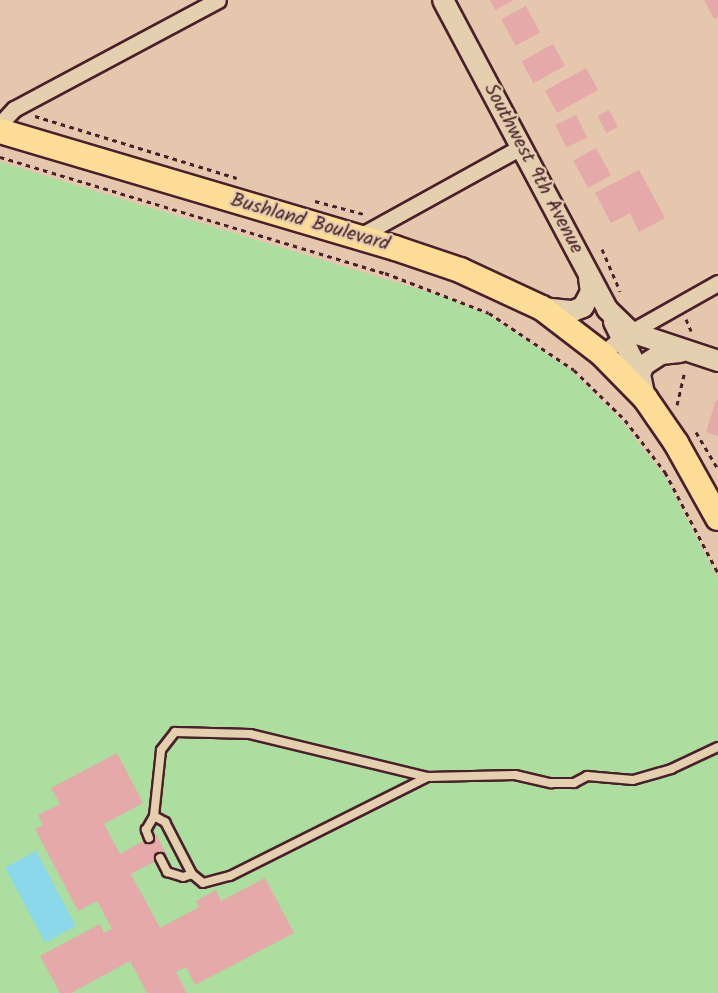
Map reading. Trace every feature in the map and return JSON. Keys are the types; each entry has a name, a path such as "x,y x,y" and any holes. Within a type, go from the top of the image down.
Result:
{"main road":[{"name":"Bushland Boulevard","path":"0,131 358,237 460,270 542,308 602,354"},
{"path":"602,354 645,398 676,443 718,518"}],"street":[{"path":"0,124 14,109 218,0"},
{"name":"Southwest 9th Avenue","path":"444,0 589,276 607,309 626,334"},
{"path":"358,237 521,147"},
{"path":"542,308 573,311 584,307 591,292 589,276"},
{"path":"602,354 626,334 718,283"},
{"path":"626,334 718,361"},
{"path":"626,334 640,374 645,398"},
{"path":"640,374 652,357 687,352"}],"lane":[{"path":"149,838 146,830 154,816 161,750 175,732 250,734 428,777 515,775 551,783 574,783 587,776 633,780 671,769 718,747"},
{"path":"154,816 165,822 176,838 192,874 203,883 230,876 428,777"},
{"path":"160,858 167,872 183,878 192,874"}],"path":[{"path":"35,116 248,181"},
{"path":"0,157 385,273 489,313 574,370 625,420 665,472 718,573"},
{"path":"312,200 369,215"},
{"path":"602,249 621,293"},
{"path":"686,318 691,332"},
{"path":"682,413 675,404 684,374"},
{"path":"695,431 718,470"}],"green space":[{"path":"0,162 447,298 490,316 571,370 621,420 666,478 718,579 718,993 0,993"}],"water":[{"path":"36,851 76,926 45,942 5,867"}],"building":[{"path":"490,0 514,0 495,10"},
{"path":"704,0 718,0 718,17 714,19"},
{"path":"526,6 540,32 515,46 501,19"},
{"path":"553,44 565,66 534,83 522,61"},
{"path":"586,68 598,90 557,113 545,91"},
{"path":"609,110 618,127 606,133 598,116"},
{"path":"576,115 587,137 566,148 555,125"},
{"path":"596,148 611,175 588,188 573,161"},
{"path":"639,170 665,218 639,232 630,213 611,223 595,193"},
{"path":"716,400 718,401 718,436 706,432"},
{"path":"117,753 143,803 104,824 120,854 156,834 167,855 131,874 160,928 199,907 196,901 216,890 221,901 265,878 294,933 195,985 186,967 176,972 187,993 147,993 130,961 71,993 60,993 40,956 100,924 104,933 112,929 97,901 78,911 35,829 43,825 38,815 60,804 51,788"}]}
